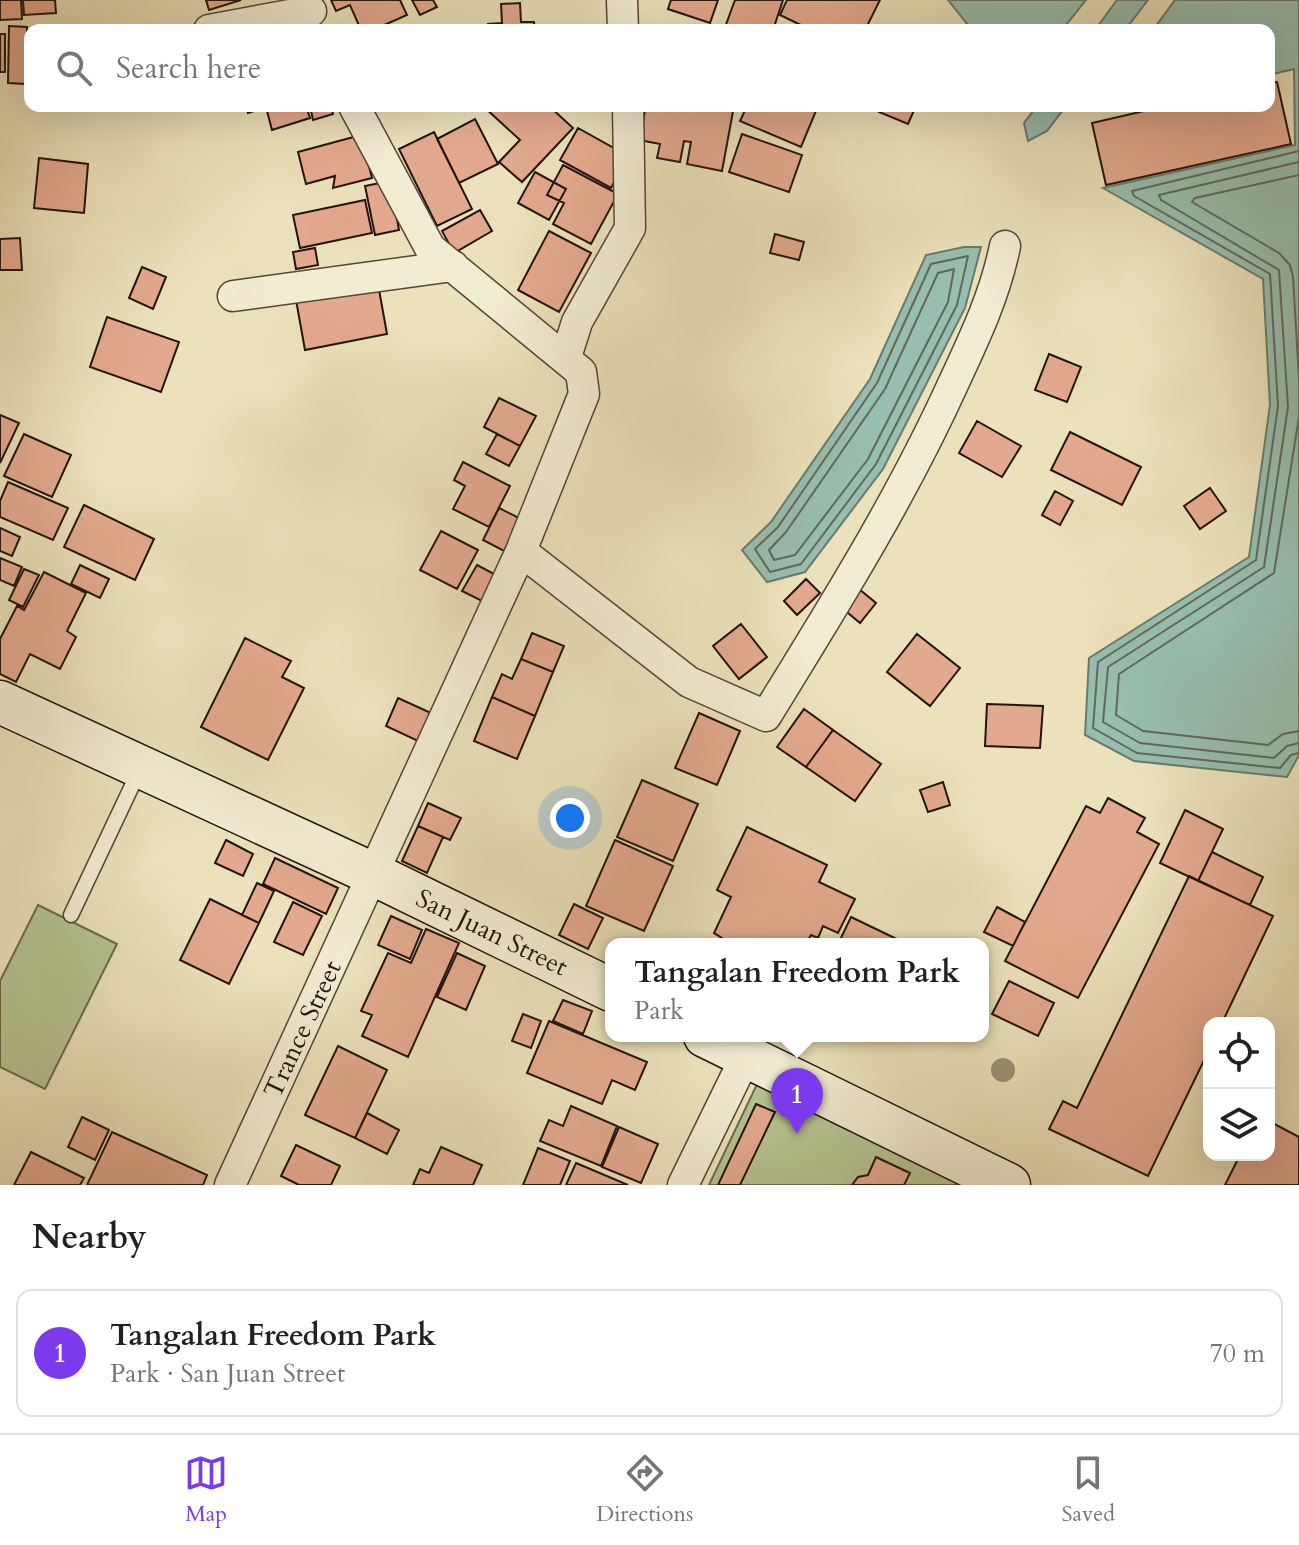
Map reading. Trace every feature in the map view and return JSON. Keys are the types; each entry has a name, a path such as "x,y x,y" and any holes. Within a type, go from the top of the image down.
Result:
{"street":[{"path":"622,0 623,24"},
{"path":"247,24 311,14"},
{"path":"357,112 430,248 566,357 577,322 630,228 628,112"},
{"path":"521,551 689,682 766,716 856,569 928,438 995,292 1005,246"},
{"path":"233,296 453,266"},
{"name":"Trance Street","path":"230,1185 521,551 584,394 581,372 566,357"},
{"name":"San Juan Street","path":"0,702 373,874 605,987"},
{"path":"717,1042 1009,1185"},
{"path":"683,1185 746,1056"}],"lane":[{"path":"71,915 140,767"}],"green space":[{"path":"38,905 117,944 45,1089 0,1067 0,981"},
{"path":"758,1082 963,1185 709,1185"}],"water":[{"path":"948,0 1086,0 1067,24 967,24"},
{"path":"1117,0 1148,0 1130,24 1099,24"},
{"path":"1175,0 1299,0 1299,755 1287,777 1134,761 1085,735 1089,658 1249,557 1270,405 1263,279 1103,188 1295,145 1294,69 1275,74 1275,24 1157,24"},
{"path":"1032,112 1061,112 1047,131 1028,141 1024,123"},
{"path":"964,247 981,247 965,308 883,469 805,572 767,582 742,550 771,522 870,379 926,255"}],"building":[{"path":"0,0 21,0 22,19 0,20"},
{"path":"23,0 55,0 56,13 24,15"},
{"path":"206,0 241,0 209,10"},
{"path":"331,0 400,0 407,15 387,24 358,24 350,5 336,11"},
{"path":"412,0 433,0 437,7 420,15"},
{"path":"671,0 718,0 710,23 668,9"},
{"path":"735,0 783,0 775,24 726,24"},
{"path":"787,0 880,0 868,24 799,24 780,15"},
{"path":"520,3 521,22 534,24 488,24 502,23 501,4"},
{"path":"9,26 24,27 24,84 8,83"},
{"path":"0,34 5,34 5,72 0,72"},
{"path":"1275,82 1291,144 1106,185 1092,123 1140,112 1275,112"},
{"path":"267,112 308,112 310,118 272,130"},
{"path":"311,112 332,112 333,114 313,120"},
{"path":"489,112 556,112 573,128 522,182 499,162 520,140"},
{"path":"645,112 733,112 722,171 687,164 691,142 684,141 680,162 657,158 660,144 639,140"},
{"path":"744,112 816,112 801,147 740,121"},
{"path":"879,112 913,112 908,124"},
{"path":"475,119 498,164 459,183 437,139"},
{"path":"578,128 628,156 611,188 560,160"},
{"path":"434,132 472,209 437,226 399,149"},
{"path":"742,134 802,155 789,192 729,172"},
{"path":"361,135 372,178 333,188 335,176 306,184 298,152"},
{"path":"39,158 88,164 84,213 34,208"},
{"path":"563,165 618,194 591,244 553,224 564,203 547,195"},
{"path":"535,172 566,189 549,220 518,203"},
{"path":"390,181 399,230 375,235 365,186"},
{"path":"365,200 372,233 300,248 293,215"},
{"path":"480,210 492,231 454,253 442,231"},
{"path":"549,231 591,253 559,312 518,290"},
{"path":"775,234 804,242 799,260 770,253"},
{"path":"20,238 22,270 0,270 0,239"},
{"path":"315,248 318,265 296,269 293,252"},
{"path":"142,267 166,277 153,309 129,298"},
{"path":"378,284 387,334 305,350 296,300"},
{"path":"107,317 179,342 161,392 90,367"},
{"path":"1049,354 1081,367 1067,402 1035,390"},
{"path":"499,398 536,416 520,446 484,427"},
{"path":"0,415 19,423 0,463"},
{"path":"977,421 1021,446 1002,477 959,453"},
{"path":"1070,432 1141,467 1122,505 1051,470"},
{"path":"24,434 71,455 52,497 4,476"},
{"path":"497,434 520,446 509,466 486,454"},
{"path":"463,462 510,486 489,527 453,509 465,486 454,480"},
{"path":"8,482 68,508 53,540 0,517 0,501"},
{"path":"1210,488 1226,511 1200,529 1184,506"},
{"path":"1055,491 1073,501 1060,525 1042,515"},
{"path":"84,505 154,539 135,580 64,547"},
{"path":"499,508 525,521 508,553 483,540"},
{"path":"0,528 20,537 12,556 0,551"},
{"path":"441,531 478,550 457,589 420,570"},
{"path":"0,558 22,567 14,586 0,580"},
{"path":"80,565 109,579 100,598 71,584"},
{"path":"477,565 496,575 482,601 462,591"},
{"path":"24,569 39,575 23,607 9,600"},
{"path":"44,572 86,593 67,631 76,637 60,669 30,654 16,682 0,674 0,639 17,606 24,610"},
{"path":"806,579 820,593 797,615 784,601"},
{"path":"859,589 876,603 860,623 842,608"},
{"path":"741,624 767,657 739,679 713,646"},
{"path":"532,633 564,646 553,672 521,659"},
{"path":"917,634 960,668 930,706 887,672"},
{"path":"245,638 291,661 282,677 304,688 268,760 201,727"},
{"path":"521,659 553,672 535,716 492,697 502,674 512,679"},
{"path":"492,697 535,716 517,759 474,741"},
{"path":"398,698 431,713 418,741 386,726"},
{"path":"987,704 1043,706 1040,748 985,746"},
{"path":"804,709 833,730 806,767 777,747"},
{"path":"699,713 740,731 717,785 675,768"},
{"path":"833,730 881,764 855,801 806,767"},
{"path":"642,780 698,804 673,861 617,837"},
{"path":"943,782 950,805 928,812 920,790"},
{"path":"1108,798 1145,818 1137,832 1159,844 1078,998 1005,961 1086,806 1100,813"},
{"path":"428,803 461,818 450,840 418,826"},
{"path":"1185,810 1223,829 1198,881 1160,863"},
{"path":"418,826 443,837 427,873 402,861"},
{"path":"747,827 827,865 819,882 855,899 838,933 823,926 818,938 811,935 809,938 722,938 714,933 731,897 717,890"},
{"path":"226,840 253,854 243,876 215,863"},
{"path":"615,840 673,866 644,931 586,906"},
{"path":"1212,852 1263,877 1250,905 1198,881"},
{"path":"275,858 338,888 326,914 263,884"},
{"path":"1189,876 1273,916 1225,1017 1203,1017 1203,1062 1148,1176 1049,1129 1063,1101 1077,1108"},
{"path":"257,883 274,891 259,923 242,915"},
{"path":"210,899 259,923 229,984 180,960"},
{"path":"293,902 322,916 303,955 274,942"},
{"path":"574,904 603,918 588,949 559,935"},
{"path":"997,907 1025,922 1013,946 984,932"},
{"path":"391,916 422,930 410,959 378,945"},
{"path":"851,917 895,938 841,938"},
{"path":"426,929 459,943 408,1057 362,1036 372,1015 361,1011 388,953 411,963"},
{"path":"457,953 485,966 466,1010 437,997"},
{"path":"1009,981 1054,1003 1038,1036 992,1014"},
{"path":"563,1000 592,1011 583,1034 553,1021"},
{"path":"523,1014 541,1021 531,1048 512,1041"},
{"path":"549,1021 647,1062 635,1090 612,1080 602,1104 527,1073"},
{"path":"338,1046 387,1070 355,1138 305,1115"},
{"path":"756,1104 775,1112 740,1185 718,1185"},
{"path":"571,1106 617,1126 601,1166 540,1141 549,1120 563,1126"},
{"path":"367,1113 399,1130 387,1154 355,1138"},
{"path":"82,1117 109,1130 95,1160 68,1147"},
{"path":"1275,1124 1299,1137 1299,1185 1225,1185 1237,1161 1275,1161"},
{"path":"619,1127 658,1144 641,1183 602,1167"},
{"path":"112,1132 207,1175 203,1185 87,1185"},
{"path":"296,1145 340,1166 331,1185 299,1185 281,1176"},
{"path":"441,1147 482,1165 473,1185 413,1185 420,1169 429,1173"},
{"path":"538,1148 570,1161 560,1185 523,1185"},
{"path":"31,1152 84,1178 80,1185 14,1185"},
{"path":"876,1157 910,1173 904,1185 852,1185 858,1177 868,1175"},
{"path":"576,1163 628,1185 566,1185"}],"place":[{"name":"Tangalan Freedom Park","path":"797,1134"}]}
